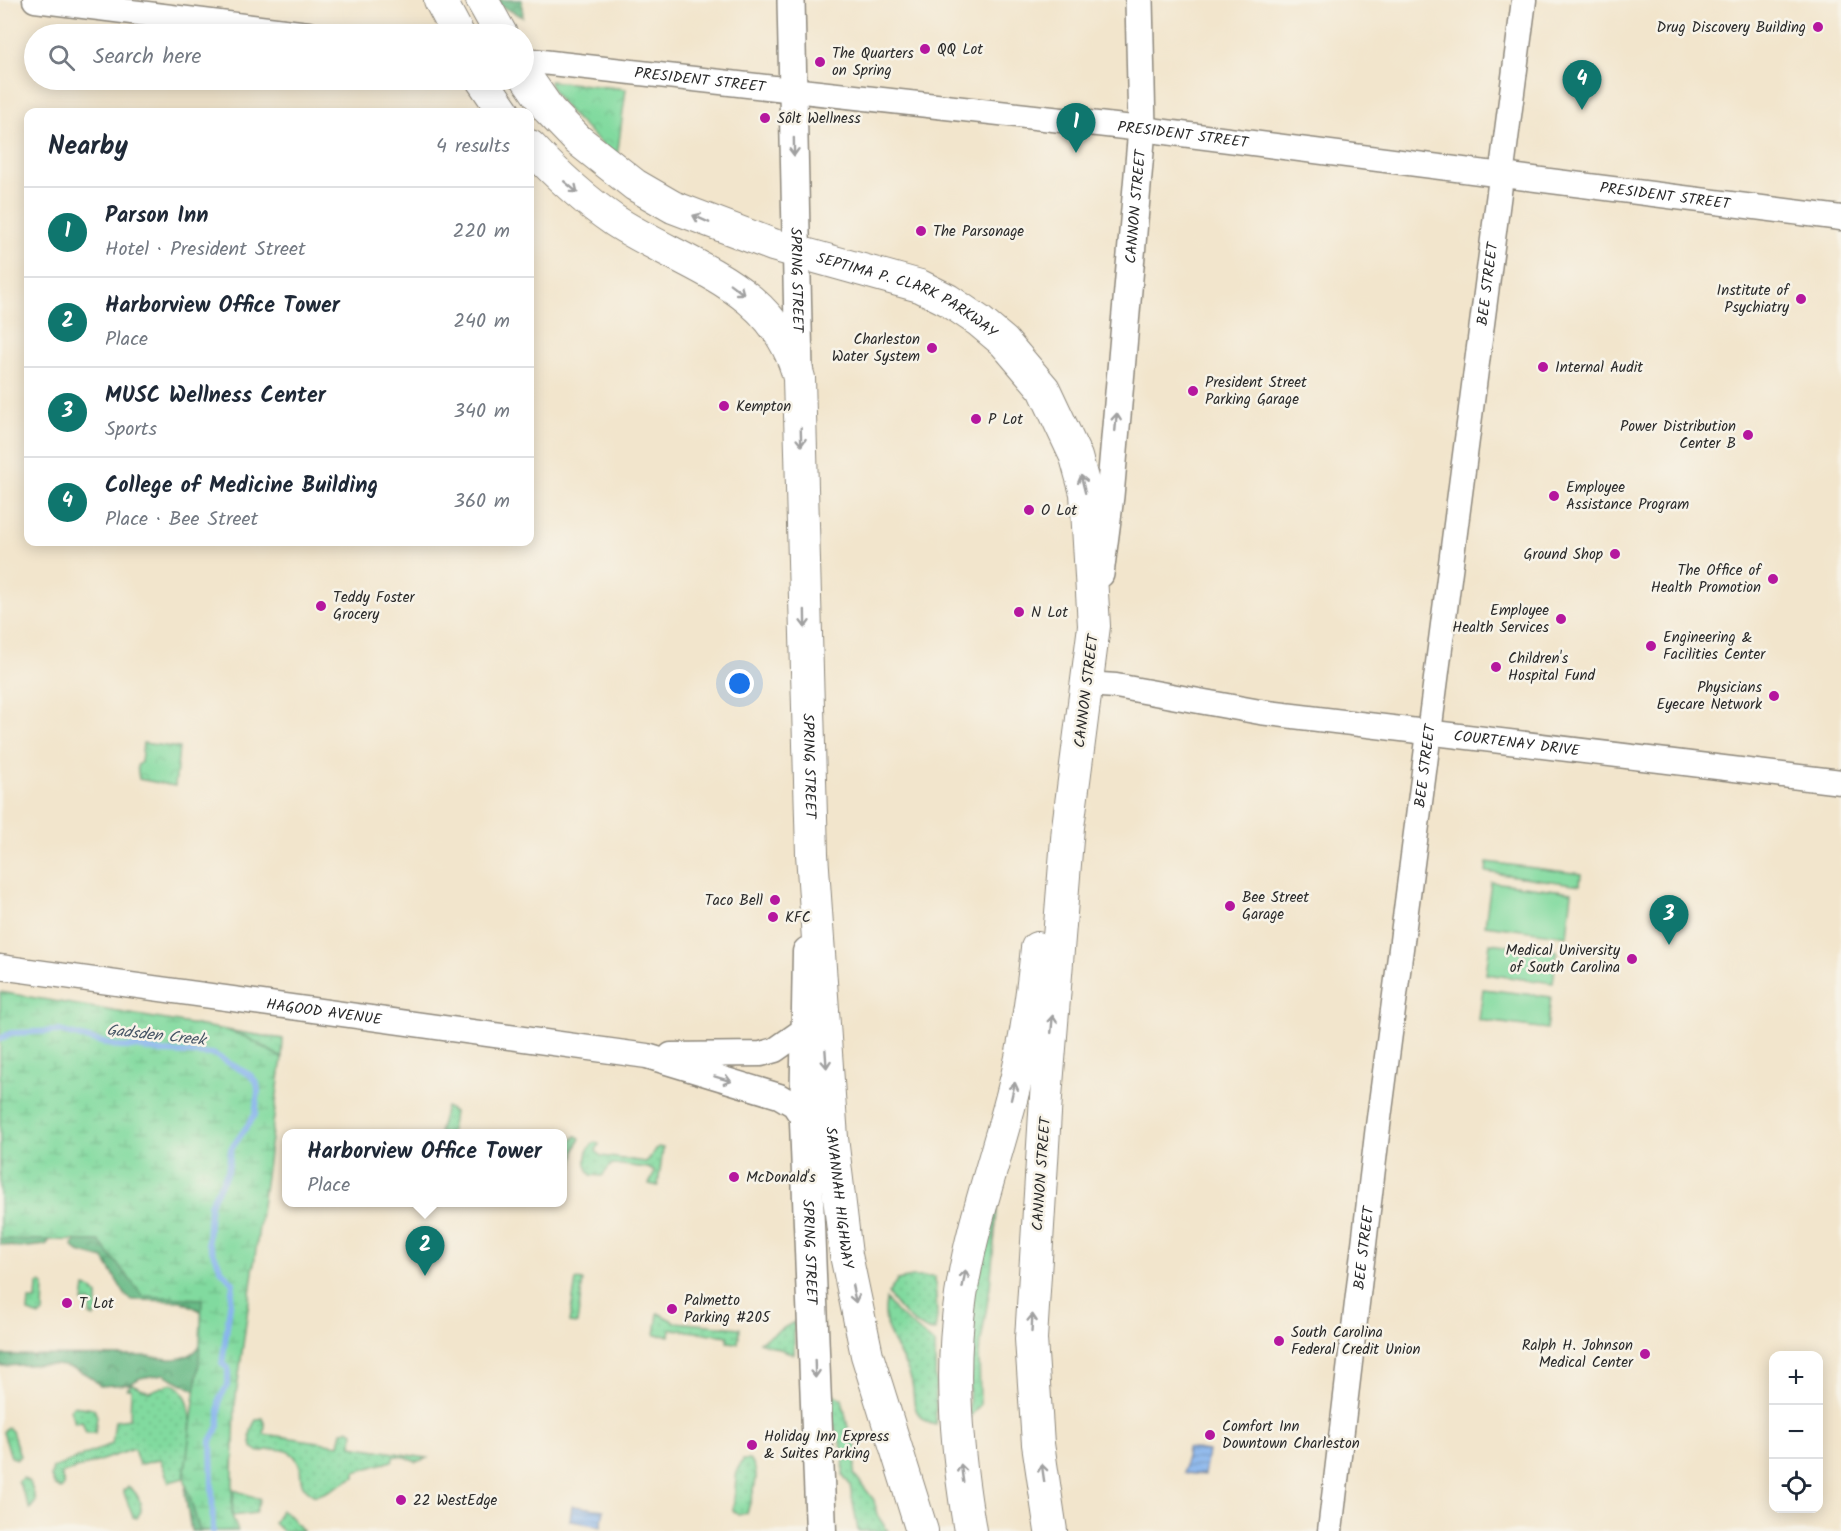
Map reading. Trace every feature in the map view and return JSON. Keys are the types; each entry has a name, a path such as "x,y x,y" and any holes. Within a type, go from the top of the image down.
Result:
{"highway":[{"path":"440,0 453,24"},
{"path":"482,0 495,24"},
{"name":"SEPTIMA P. CLARK PARKWAY","path":"534,88 549,110 578,140 635,185 673,207 712,224 796,252 889,275 920,286 948,300 1004,342 1044,389 1076,457 1086,493 1094,626"},
{"path":"489,90 501,108"},
{"path":"534,150 571,188 616,221 706,270 746,296 779,329 793,354 799,378"},
{"name":"SPRING STREET","path":"799,378 812,854"},
{"name":"CANNON STREET","path":"1051,1531 1038,1444 1031,1339 1034,1269 1068,827 1094,626"},
{"path":"970,1531 957,1441 955,1395 960,1297 977,1218 1013,1095 1024,1043 1049,859 1068,827"},
{"name":"SAVANNAH HIGHWAY","path":"812,854 832,1138 846,1255 867,1355 922,1531"}],"main road":[{"name":"SPRING STREET","path":"790,0 799,378"},
{"name":"CANNON STREET","path":"1094,626 1110,496 1142,129 1139,0"},
{"name":"SPRING STREET","path":"812,854 805,1029 806,1122 821,1531"}],"street":[{"path":"35,0 228,24"},
{"name":"BEE STREET","path":"1330,1531 1378,1126 1524,0"},
{"name":"PRESIDENT STREET","path":"534,61 1142,129 1841,218"},
{"name":"COURTENAY DRIVE","path":"1086,684 1116,686 1260,712 1841,782"},
{"name":"HAGOOD AVENUE","path":"0,967 647,1056 760,1054 775,1050 805,1029"},
{"name":"HAGOOD AVENUE","path":"647,1056 779,1096 794,1105 806,1122"}],"green space":[{"path":"496,0 522,0 523,17 497,4"},
{"path":"550,81 626,89 617,157 567,109 558,98"},
{"path":"143,743 179,748 175,786 139,779 137,766 141,762"},
{"path":"1487,862 1581,874 1580,885 1486,872"},
{"path":"1491,882 1572,892 1567,936 1485,925"},
{"path":"1490,943 1557,951 1553,983 1486,974"},
{"path":"1483,989 1551,997 1547,1029 1479,1020"},
{"path":"0,992 226,1030 246,1037 282,1058 235,1404 232,1516 238,1531 200,1531 184,1478 199,1363 202,1299 143,1296 99,1241 0,1239"},
{"path":"226,1030 283,1039 282,1058 246,1037"},
{"path":"446,1107 454,1112 452,1129 440,1129"},
{"path":"576,1136 580,1138 575,1150 573,1167 567,1160 567,1145"},
{"path":"595,1142 599,1144 596,1151 601,1156 646,1162 658,1147 663,1148 658,1186 649,1184 655,1172 648,1168 612,1164 602,1176 591,1175 586,1157 591,1145"},
{"path":"998,1200 990,1287 979,1353 980,1405 969,1418 971,1289"},
{"path":"0,1211 36,1238 50,1240 46,1245 19,1248 0,1244"},
{"path":"78,1239 107,1242 214,1284 206,1531 191,1531 185,1494 196,1391 164,1374 140,1378 130,1384 100,1386 79,1370 67,1367 40,1364 0,1366 0,1355 149,1356 176,1359 195,1352 201,1344 205,1313 181,1301 132,1300 126,1296 104,1259 78,1252 72,1245"},
{"path":"935,1277 937,1317 935,1331 914,1323 888,1294 897,1280"},
{"path":"576,1280 583,1281 577,1324 569,1323"},
{"path":"40,1283 44,1285 43,1313 40,1316 28,1312 29,1300 36,1300 37,1285"},
{"path":"85,1287 92,1289 97,1295 97,1314 94,1317 90,1315 91,1302 83,1302"},
{"path":"886,1299 897,1313 935,1344 936,1425 923,1419 915,1408 911,1379 886,1322"},
{"path":"658,1313 675,1322 740,1328 738,1343 727,1342 728,1336 671,1329 670,1336 655,1335"},
{"path":"794,1322 794,1354 759,1342"},
{"path":"172,1383 187,1399 190,1412 184,1478 169,1482 160,1459 139,1465 134,1449 61,1474 64,1485 61,1489 55,1486 51,1477 53,1468 112,1444 115,1421 130,1419 131,1389 127,1389 132,1384 149,1392"},
{"path":"827,1391 842,1399 849,1432 857,1450 854,1474 874,1500 877,1515 888,1531 858,1531 850,1485 843,1475 844,1453 833,1424 829,1423"},
{"path":"73,1406 94,1409 97,1416 95,1433 86,1433 82,1421 75,1423 70,1410"},
{"path":"262,1418 265,1425 264,1434 339,1445 342,1432 348,1429 353,1432 352,1446 427,1458 416,1462 406,1457 394,1456 392,1461 355,1472 355,1477 328,1491 313,1495 303,1486 300,1467 289,1452 271,1449 259,1452 252,1447 251,1430 256,1420"},
{"path":"7,1427 12,1431 20,1456 17,1459 11,1457 3,1432"},
{"path":"743,1460 749,1460 753,1465 756,1477 747,1513 738,1515 733,1510 737,1470"},
{"path":"23,1478 30,1482 36,1501 30,1509 18,1481"},
{"path":"128,1487 134,1491 139,1500 141,1511 137,1518 133,1517 123,1490"},
{"path":"234,1490 260,1499 255,1513 232,1516"},
{"path":"281,1510 290,1516 302,1531 282,1531 274,1523"}],"water":[{"path":"1187,1448 1208,1451 1204,1475 1184,1473"},
{"path":"572,1506 604,1510 601,1526 570,1521"}],"waterway":[{"name":"Gadsden Creek","path":"0,1039 11,1033 59,1031 120,1047 213,1054 250,1075 257,1083 255,1115 231,1149 228,1171 210,1204 208,1242 222,1271 233,1283 222,1364 228,1368 228,1384 219,1400 219,1426 211,1441 213,1531"}],"place":[{"name":"Drug Discovery Building","path":"1818,27"},
{"name":"QQ Lot","path":"925,49"},
{"name":"The Quarters on Spring","path":"820,62"},
{"name":"College of Medicine Building","path":"1582,110"},
{"name":"Sôlt Wellness","path":"765,118"},
{"name":"Parson Inn","path":"1076,153"},
{"name":"The Parsonage","path":"921,231"},
{"name":"Institute of Psychiatry","path":"1801,299"},
{"name":"Charleston Water System","path":"932,348"},
{"name":"Internal Audit","path":"1543,367"},
{"name":"President Street Parking Garage","path":"1193,391"},
{"name":"Kempton","path":"724,406"},
{"name":"P Lot","path":"976,419"},
{"name":"Power Distribution Center B","path":"1748,435"},
{"name":"Employee Assistance Program","path":"1554,496"},
{"name":"O Lot","path":"1029,510"},
{"name":"Ground Shop","path":"1615,554"},
{"name":"The Office of Health Promotion","path":"1773,579"},
{"name":"Teddy Foster Grocery","path":"321,606"},
{"name":"N Lot","path":"1019,612"},
{"name":"Employee Health Services","path":"1561,619"},
{"name":"Engineering & Facilities Center","path":"1651,646"},
{"name":"Children's Hospital Fund","path":"1496,667"},
{"name":"Physicians Eyecare Network","path":"1774,696"},
{"name":"Taco Bell","path":"775,900"},
{"name":"Bee Street Garage","path":"1230,906"},
{"name":"KFC","path":"773,917"},
{"name":"MUSC Wellness Center","path":"1669,945"},
{"name":"Medical University of South Carolina","path":"1632,959"},
{"name":"McDonald's","path":"734,1177"},
{"name":"Harborview Office Tower","path":"425,1276"},
{"name":"T Lot","path":"67,1303"},
{"name":"Palmetto Parking #205","path":"672,1309"},
{"name":"South Carolina Federal Credit Union","path":"1279,1341"},
{"name":"Ralph H. Johnson Medical Center","path":"1645,1354"},
{"name":"Comfort Inn Downtown Charleston","path":"1210,1435"},
{"name":"Holiday Inn Express & Suites Parking","path":"752,1445"},
{"name":"22 WestEdge","path":"401,1500"}]}
